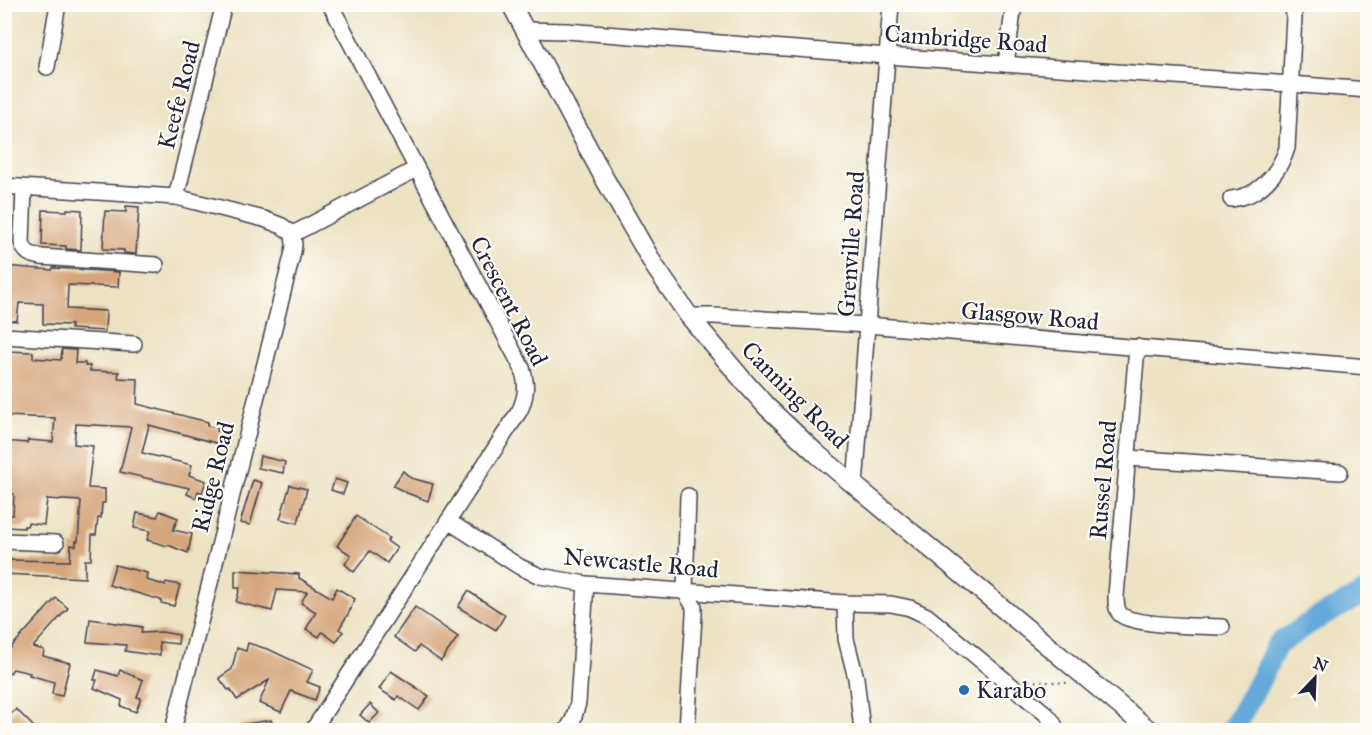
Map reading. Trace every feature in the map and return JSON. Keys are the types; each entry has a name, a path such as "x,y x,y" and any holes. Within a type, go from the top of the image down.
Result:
{"main road":[{"name":"Canning Road","path":"511,4 638,239 689,316 720,354 767,407 818,454 1149,730"}],"street":[{"path":"47,67 58,4"},
{"name":"Keefe Road","path":"176,196 224,4"},
{"name":"Crescent Road","path":"313,730 520,410 526,393 522,368 330,4"},
{"name":"Grenville Road","path":"855,486 891,4"},
{"path":"1006,64 1014,4"},
{"path":"1231,199 1248,195 1263,186 1277,169 1287,148 1293,4"},
{"name":"Cambridge Road","path":"525,30 567,31 1368,90"},
{"path":"4,186 176,196 264,219 282,226 293,234 416,168"},
{"path":"24,188 22,242 23,249 28,253 41,257 156,265"},
{"name":"Ridge Road","path":"173,730 293,252 293,234"},
{"name":"Glasgow Road","path":"689,316 867,326 1368,367"},
{"path":"4,336 134,344"},
{"name":"Russel Road","path":"1137,347 1116,596 1117,610 1121,615 1138,621 1222,627"},
{"path":"1128,458 1340,472"},
{"path":"687,730 694,615 694,607 685,591 688,496"},
{"name":"Newcastle Road","path":"448,521 540,576 586,584 845,603 891,604 910,608 927,616 1046,714 1057,730"},
{"path":"4,541 57,543"},
{"path":"567,730 578,703 586,584"},
{"path":"845,603 846,639 856,678 862,730"}],"path":[{"path":"1006,681 1092,684"}],"building":[{"path":"126,206 139,207 136,254 124,253 124,250 103,249 105,211 126,212"},
{"path":"67,209 82,210 81,250 66,249 66,246 42,245 43,210 67,211"},
{"path":"4,266 119,272 118,287 68,285 67,309 106,311 105,331 71,329 71,325 43,324 43,304 19,303 17,321 4,320"},
{"path":"62,349 76,350 75,363 85,363 85,366 90,366 90,371 119,372 118,378 138,379 137,404 208,422 207,426 230,434 227,446 149,425 142,453 192,465 189,475 206,481 202,493 198,491 196,498 187,494 189,488 120,472 131,427 76,424 74,444 93,446 88,488 105,489 105,503 102,503 101,518 98,518 96,535 92,535 91,560 85,560 85,578 4,574 4,560 70,561 71,545 76,546 76,541 78,541 81,501 47,499 44,525 28,523 24,528 4,527 4,514 13,515 14,494 4,494 4,441 53,442 55,418 4,416 4,351 33,352 33,358 61,360"},
{"path":"260,456 285,462 283,473 258,468"},
{"path":"403,471 411,478 433,484 428,501 393,486"},
{"path":"335,479 347,483 343,494 331,490"},
{"path":"253,480 262,483 250,525 240,523"},
{"path":"290,485 307,489 298,523 280,519"},
{"path":"160,511 178,518 173,530 192,534 188,553 147,540 150,531 134,528 137,513 157,517"},
{"path":"356,516 389,538 387,541 397,548 387,563 370,551 354,572 345,564 351,555 337,546"},
{"path":"115,565 147,573 146,580 165,585 166,582 180,585 174,606 109,585"},
{"path":"235,570 299,574 299,578 332,598 337,588 355,599 339,629 343,632 336,642 322,632 319,637 306,629 316,612 301,603 307,592 277,590 272,611 236,602 240,588 235,588"},
{"path":"468,591 505,615 496,630 458,607"},
{"path":"56,598 68,608 33,647 44,650 43,656 70,663 62,696 52,694 54,682 13,669 10,673 4,668 4,655"},
{"path":"415,607 458,637 441,661 419,646 415,652 394,637"},
{"path":"90,619 142,627 141,633 162,632 179,635 178,644 159,642 160,655 152,655 125,651 126,645 87,642"},
{"path":"248,643 270,650 313,670 307,682 320,687 315,700 291,691 281,712 259,703 269,680 237,700 219,678 232,669 237,648 246,651"},
{"path":"97,670 118,676 120,670 143,680 137,697 141,698 136,712 121,706 122,700 94,688"},
{"path":"391,671 429,696 419,710 398,696 396,700 379,689"},
{"path":"370,704 379,713 369,723 360,715"},
{"path":"16,709 37,730 14,730 4,721"},
{"path":"271,720 274,730 239,730 239,725"}],"waterway":[{"path":"1232,730 1277,645 1311,622 1368,591"}],"place":[{"name":"Karabo","path":"964,690"}]}
